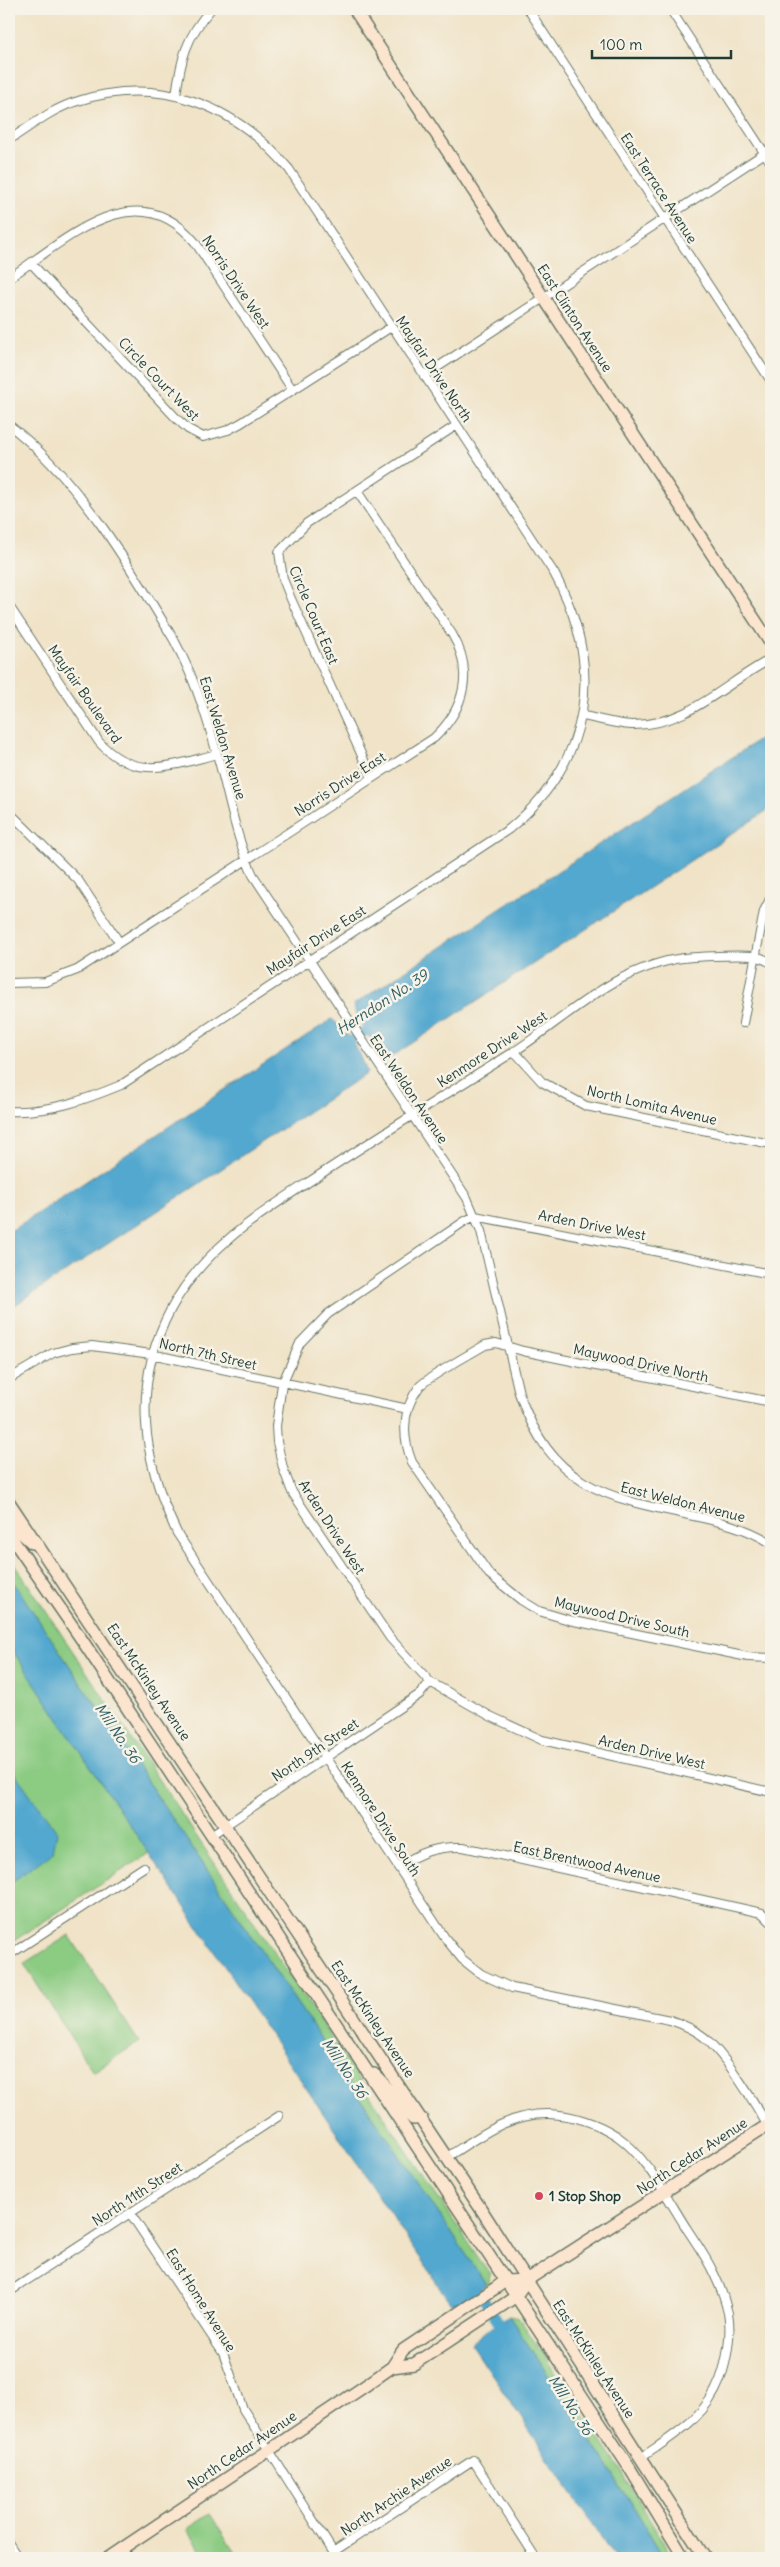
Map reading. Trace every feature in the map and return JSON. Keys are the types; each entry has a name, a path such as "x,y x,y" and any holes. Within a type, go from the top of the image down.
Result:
{"main road":[{"name":"East Clinton Avenue","path":"354,9 771,644"},
{"name":"East McKinley Avenue","path":"9,1502 447,2157 705,2558"},
{"path":"9,1516 20,1533 45,1554"},
{"path":"9,1534 211,1835 633,2474 684,2558"},
{"path":"362,2063 389,2087 407,2114 413,2119 422,2120"},
{"name":"North Cedar Avenue","path":"392,2367 414,2364 516,2297 527,2280 663,2192 770,2126"},
{"path":"505,2281 527,2280"},
{"name":"North Cedar Avenue","path":"108,2558 392,2367 403,2350 505,2281"}],"street":[{"path":"176,95 186,44 193,31 211,9"},
{"name":"East Terrace Avenue","path":"528,9 771,381"},
{"path":"670,9 768,151 771,163"},
{"name":"Mayfair Drive North","path":"9,140 48,115 77,101 113,92 146,91 176,95 199,103 233,119 261,139 280,159 554,573 574,616 582,649 583,716"},
{"path":"424,376 768,151"},
{"name":"Norris Drive West","path":"9,278 91,224 110,215 138,211 166,218 184,230 195,242 292,389"},
{"name":"Circle Court West","path":"31,263 177,419 188,429 202,437 228,430 391,327"},
{"name":"East Weldon Avenue","path":"9,425 37,449 74,488 162,620 195,683 246,860 253,875 467,1198 475,1216 528,1417 539,1438 558,1462 576,1478 613,1497 739,1527 771,1543"},
{"name":"Circle Court East","path":"372,778 291,599 283,579 279,552 307,523 457,425"},
{"name":"Norris Drive East","path":"9,984 45,982 62,977 434,738 445,727 462,694 465,666 452,634 357,491"},
{"name":"Mayfair Boulevard","path":"9,606 98,742 112,756 134,766 149,769 217,754"},
{"path":"583,716 630,725 646,724 668,719 699,706 771,659"},
{"name":"Mayfair Drive East","path":"9,1111 47,1108 82,1101 121,1085 496,838 525,816 560,770 583,716"},
{"path":"9,812 78,880 119,942"},
{"path":"743,1023 764,911 771,897"},
{"path":"756,956 771,963"},
{"name":"Kenmore Drive West","path":"151,1354 167,1316 187,1282 224,1240 411,1115 514,1051 619,979 673,960 756,956"},
{"name":"North Lomita Avenue","path":"514,1051 542,1082 586,1106 771,1144"},
{"name":"Arden Drive West","path":"771,1274 475,1216 328,1314 300,1343 282,1384 277,1418 277,1442 292,1492 390,1638 430,1682 490,1716 542,1740 771,1792"},
{"name":"Maywood Drive South","path":"508,1345 496,1343 485,1345 419,1386 404,1422 405,1435 412,1462 489,1574 520,1600 539,1611 569,1620 748,1657 771,1658"},
{"name":"Maywood Drive North","path":"508,1345 523,1351 771,1402"},
{"name":"North 7th Street","path":"9,1379 53,1353 72,1348 100,1347 151,1354 282,1384 408,1409"},
{"name":"Kenmore Drive South","path":"151,1354 145,1415 147,1443 151,1468 162,1501 176,1533 445,1938 462,1959 482,1974 512,1988 670,2020 686,2026 704,2037 721,2056 770,2126"},
{"name":"North 9th Street","path":"211,1835 420,1694 430,1682"},
{"name":"East Brentwood Avenue","path":"398,1867 415,1855 432,1848 463,1847 762,1913 771,1922"},
{"path":"9,1955 144,1867"},
{"path":"447,2157 506,2122 533,2115 560,2115 590,2123 618,2137 642,2161 663,2192 714,2273 728,2315 726,2359 712,2396 689,2424 641,2458"},
{"name":"North 11th Street","path":"9,2292 279,2116"},
{"name":"East Home Avenue","path":"130,2213 222,2353 243,2409 335,2555"},
{"name":"North Archie Avenue","path":"335,2555 472,2460 533,2553 525,2558"},
{"path":"9,2544 18,2558"}],"green space":[{"path":"9,1556 490,2275 489,2283 486,2284 9,1576"},
{"path":"9,1645 149,1853 9,1944"},
{"path":"69,1935 139,2042 93,2072 24,1964"},
{"path":"509,2316 519,2318 620,2469 673,2558 664,2558 613,2474"},
{"path":"210,2514 239,2558 206,2558 187,2529"}],"water":[{"path":"771,732 771,808 388,1059 372,1040 359,1020 353,1005"},
{"path":"332,1019 354,1043 367,1073 9,1309 9,1232"},
{"path":"9,1576 486,2284 467,2299 451,2304 9,1645"},
{"path":"9,1765 57,1832 53,1852 9,1884"},
{"path":"509,2316 613,2474 664,2558 615,2558 471,2343 488,2329"}],"waterway":[{"name":"Herndon No. 39","path":"341,1047 375,1025"},
{"name":"Mill No. 36","path":"470,2279 505,2332"}],"place":[{"name":"1 Stop Shop","path":"539,2196"}]}
